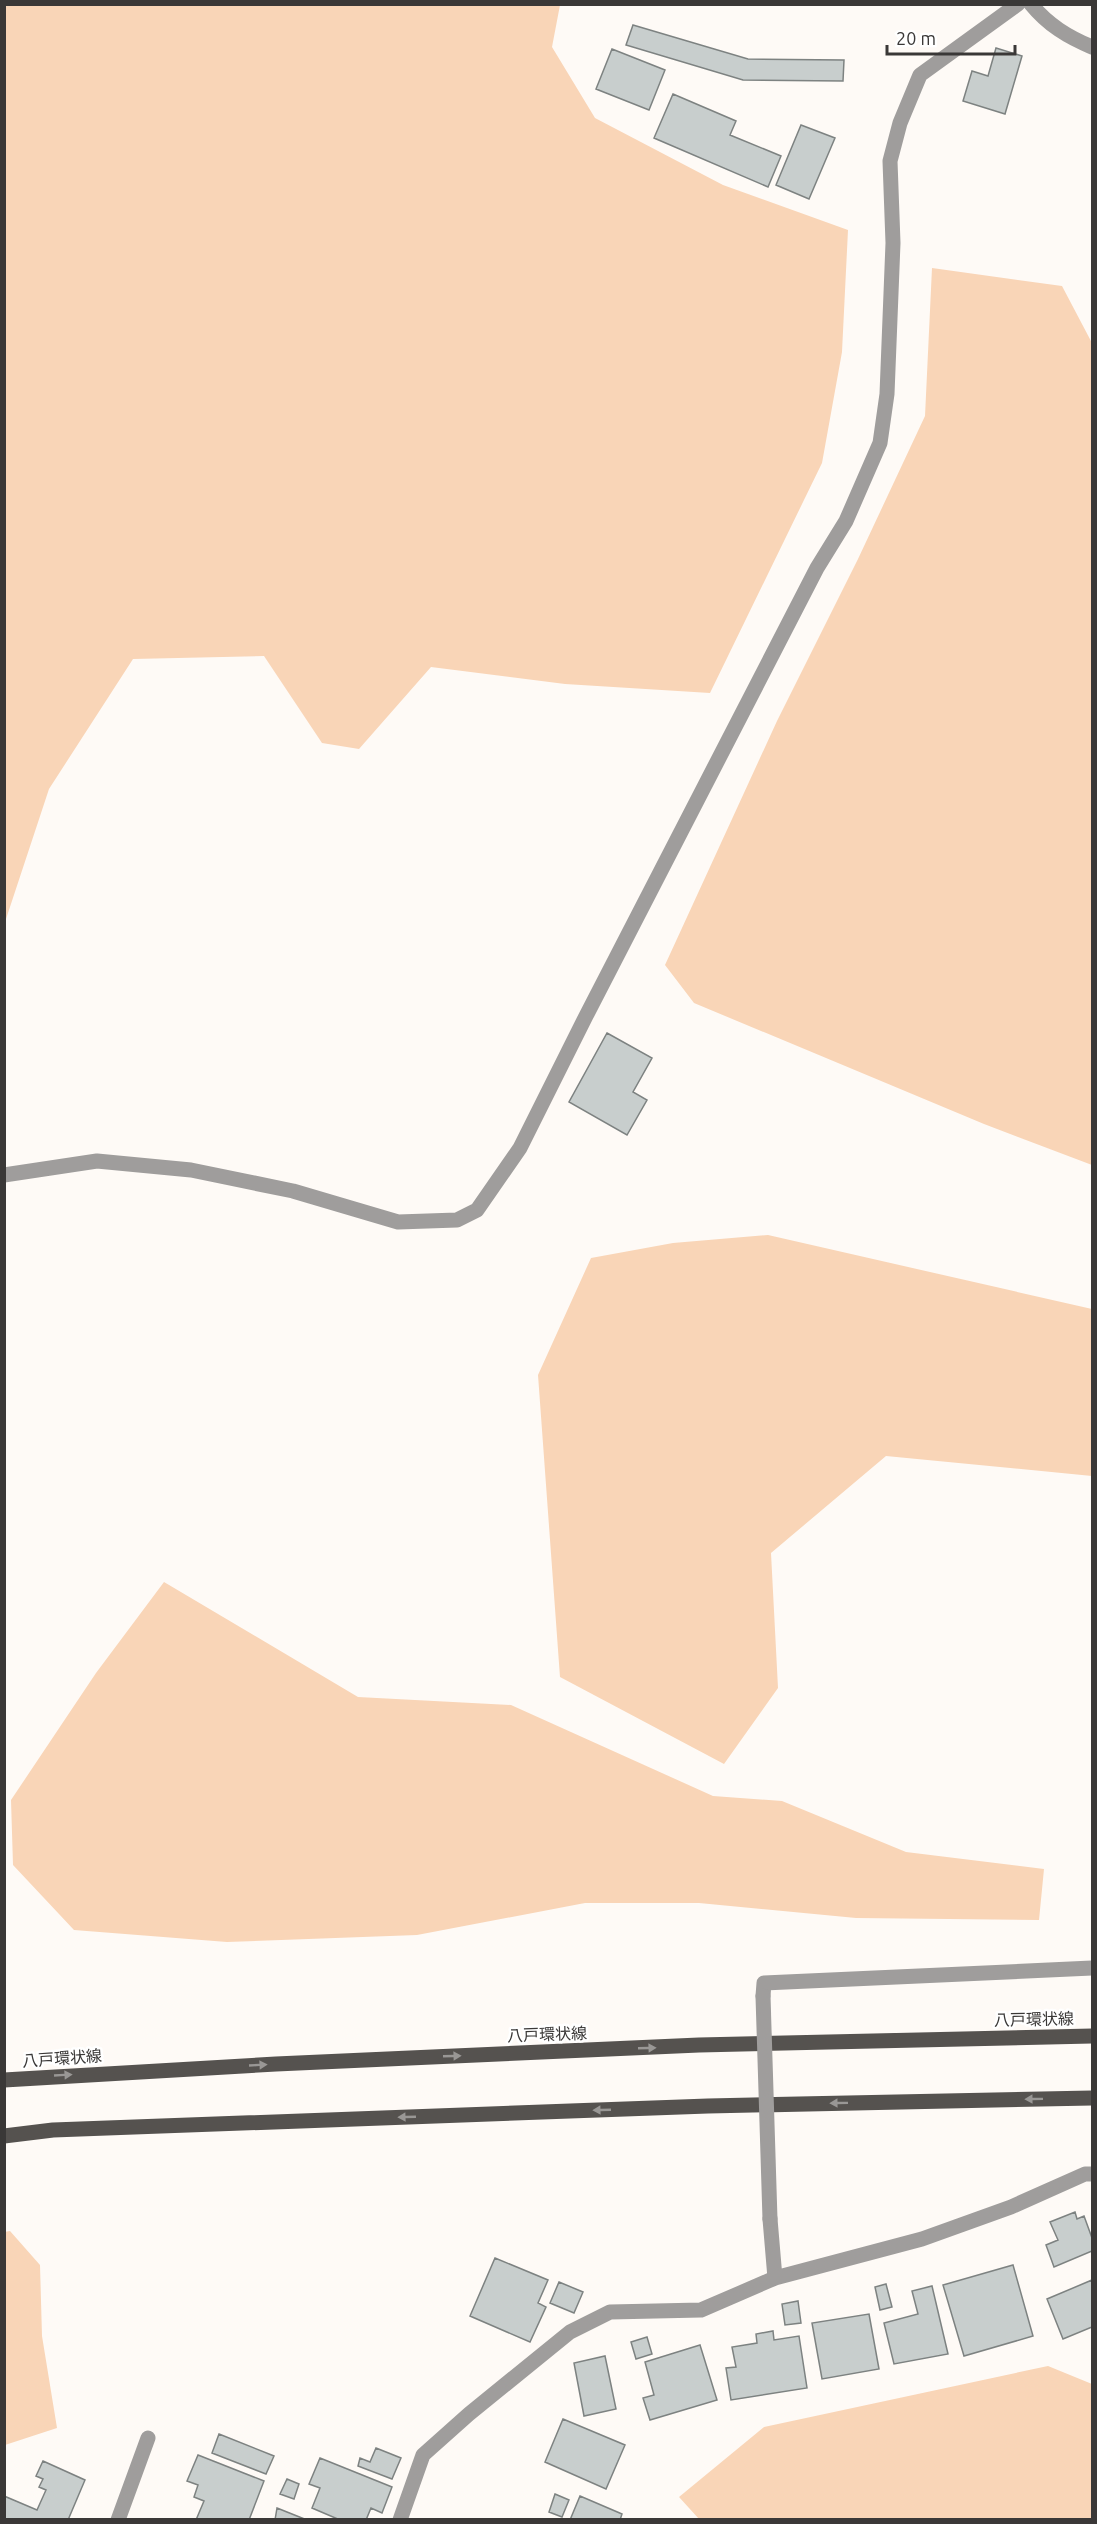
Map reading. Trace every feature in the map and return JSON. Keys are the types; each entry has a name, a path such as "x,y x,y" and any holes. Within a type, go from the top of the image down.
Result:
{"main road":[{"name":"八戸環状線","path":"4,2080 288,2063 699,2045 1092,2036"},
{"path":"4,2136 53,2130 708,2106 1092,2098"}],"street":[{"path":"4,1175 97,1161 203,1172 293,1191 398,1222 458,1220 477,1210 520,1148 817,568 846,521 880,443 888,371 892,243 890,161 900,123 920,75 1018,4"},
{"path":"1031,4 1042,18 1068,37 1092,47"},
{"path":"775,2278 770,2219 764,1983 1092,1968"},
{"path":"399,2520 423,2455 469,2414 570,2332 610,2312 701,2310 775,2278 922,2240 1011,2207 1085,2174 1092,2174"},
{"path":"118,2520 148,2438"}],"shaded area":[{"path":"5,4 560,5 552,47 595,118 723,185 848,230 842,352 822,463 710,693 565,684 431,667 359,749 322,743 264,656 133,659 49,789 5,922"},
{"path":"932,268 1062,286 1092,343 1092,1165 984,1124 694,1003 665,965 777,721 858,559 925,416"},
{"path":"768,1235 1092,1309 1092,1476 886,1456 771,1553 778,1688 724,1764 560,1677 538,1375 591,1258 673,1243"},
{"path":"164,1582 358,1697 511,1705 713,1796 782,1801 906,1852 1044,1869 1039,1920 856,1918 699,1903 585,1903 417,1935 227,1942 74,1930 13,1865 11,1800 96,1673"},
{"path":"10,2231 40,2265 42,2336 57,2428 5,2445 4,2232"},
{"path":"1048,2366 1092,2384 1092,2519 699,2519 679,2497 764,2427"}],"building":[{"path":"633,25 748,59 844,60 843,81 743,80 626,45"},
{"path":"996,48 1022,56 1005,114 963,101 972,71 988,76"},
{"path":"612,49 665,70 649,110 596,89"},
{"path":"673,94 736,121 730,135 781,156 768,187 654,138"},
{"path":"801,125 835,138 809,199 776,185"},
{"path":"607,1033 652,1058 633,1092 647,1100 627,1135 569,1102"},
{"path":"1075,2212 1077,2219 1084,2216 1092,2238 1092,2251 1054,2267 1046,2245 1058,2240 1050,2222"},
{"path":"495,2258 548,2280 538,2303 546,2307 530,2342 470,2316"},
{"path":"1013,2265 1033,2336 964,2356 943,2285"},
{"path":"1092,2280 1092,2327 1063,2339 1047,2299"},
{"path":"559,2282 583,2292 574,2313 550,2303"},
{"path":"886,2284 892,2307 880,2310 875,2287"},
{"path":"932,2286 948,2354 894,2364 884,2323 918,2314 912,2291"},
{"path":"798,2301 801,2323 785,2325 782,2304"},
{"path":"869,2314 879,2369 822,2379 812,2323"},
{"path":"773,2331 774,2340 799,2336 807,2388 731,2400 726,2368 736,2367 732,2347 757,2343 756,2334"},
{"path":"647,2337 652,2354 636,2359 631,2342"},
{"path":"700,2345 717,2400 650,2420 643,2398 654,2395 645,2362"},
{"path":"605,2356 616,2409 584,2416 574,2363"},
{"path":"563,2419 625,2445 606,2489 545,2462"},
{"path":"219,2434 274,2456 266,2474 212,2453"},
{"path":"376,2448 401,2458 392,2479 358,2466 360,2458 370,2462"},
{"path":"198,2455 264,2481 249,2520 196,2520 204,2501 194,2497 198,2485 187,2481"},
{"path":"320,2458 392,2487 382,2513 371,2508 366,2520 340,2520 312,2508 320,2488 309,2484"},
{"path":"43,2461 85,2480 68,2520 4,2520 4,2496 37,2510 46,2490 39,2487 43,2479 36,2476"},
{"path":"287,2479 299,2484 294,2499 280,2494"},
{"path":"555,2494 569,2500 562,2517 549,2512"},
{"path":"580,2496 622,2514 620,2520 570,2520"},
{"path":"277,2508 307,2520 275,2520"}]}
